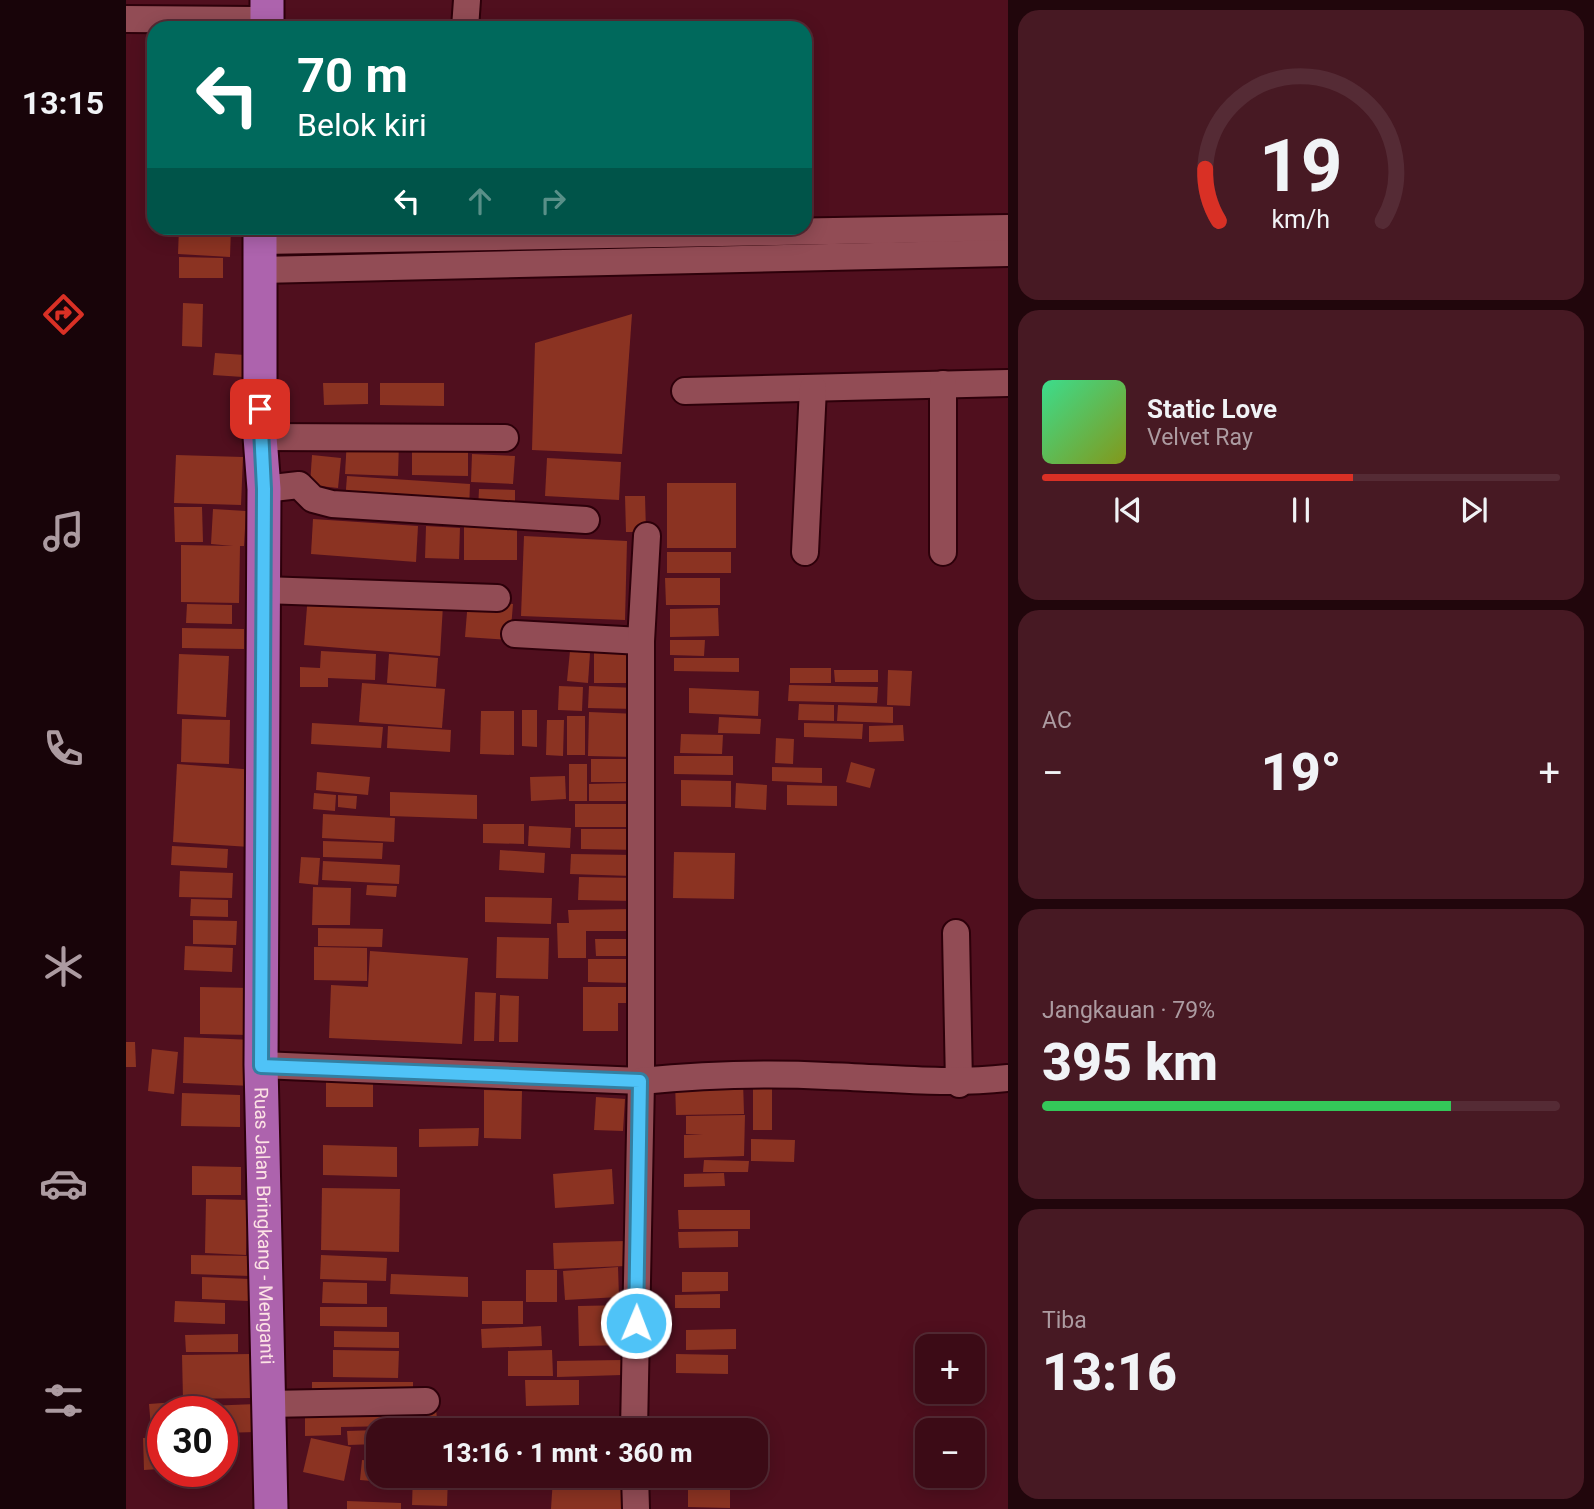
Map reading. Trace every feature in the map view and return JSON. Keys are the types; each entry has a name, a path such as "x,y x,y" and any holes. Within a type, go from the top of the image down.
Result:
{"main road":[{"name":"Ruas Jalan Bringkang - Menganti","path":"260,246 260,437 264,489 261,1066 271,1509"}],"street":[{"path":"466,21 467,0"},
{"path":"126,19 267,16"},
{"path":"812,233 1008,228"},
{"path":"260,246 717,235"},
{"path":"260,246 1008,253"},
{"path":"685,391 1008,383"},
{"path":"943,384 943,552"},
{"path":"805,552 813,388"},
{"path":"260,437 505,438"},
{"path":"264,489 299,485 313,499 332,504 586,520"},
{"path":"634,1418 640,1081 641,641 647,536"},
{"path":"263,590 497,598"},
{"path":"515,634 641,641"},
{"path":"956,933 959,1084"},
{"path":"261,1066 640,1081 705,1075 826,1076 959,1084 1008,1078"},
{"path":"267,1404 426,1401"},
{"path":"635,1488 636,1509"}],"building":[{"path":"179,235 231,235 230,257 178,254"},
{"path":"179,257 223,258 223,278 179,278"},
{"path":"183,303 203,304 202,347 182,346"},
{"path":"632,314 622,454 532,450 535,343"},
{"path":"215,353 245,355 243,377 213,375"},
{"path":"323,383 368,383 368,404 324,405"},
{"path":"380,383 444,383 444,406 380,405"},
{"path":"347,439 399,442 398,476 345,474"},
{"path":"412,445 468,445 468,476 412,475"},
{"path":"472,454 515,456 513,484 471,482"},
{"path":"176,455 243,457 241,505 174,503"},
{"path":"312,455 341,458 338,488 310,485"},
{"path":"547,458 621,462 619,500 545,496"},
{"path":"347,476 470,484 469,510 345,502"},
{"path":"667,483 736,483 736,548 667,548"},
{"path":"479,489 515,490 515,510 478,510"},
{"path":"625,496 645,496 646,532 626,532"},
{"path":"174,507 202,507 203,542 175,542"},
{"path":"213,509 246,511 244,546 240,546 239,603 181,602 181,545 233,546 211,544"},
{"path":"313,519 418,526 416,562 311,554"},
{"path":"426,526 460,528 459,559 425,558"},
{"path":"464,527 517,528 517,560 464,560"},
{"path":"524,536 627,541 625,620 521,616"},
{"path":"667,552 731,552 731,573 667,573"},
{"path":"665,578 720,578 720,605 666,605"},
{"path":"308,594 443,605 440,656 304,645"},
{"path":"468,600 513,604 510,640 465,637"},
{"path":"187,604 232,605 232,624 186,623"},
{"path":"718,608 719,636 670,637 670,609"},
{"path":"182,628 244,629 244,649 182,648"},
{"path":"670,640 705,640 704,656 670,655"},
{"path":"594,650 638,650 637,683 594,683"},
{"path":"321,651 376,654 375,680 328,678 328,687 300,687 300,667 320,668"},
{"path":"570,651 590,653 588,683 567,681"},
{"path":"179,654 229,656 226,717 177,714"},
{"path":"389,654 438,658 436,687 387,683"},
{"path":"674,658 739,658 739,672 674,671"},
{"path":"790,668 831,668 831,683 790,683"},
{"path":"834,670 878,670 878,682 835,682"},
{"path":"888,670 912,671 910,706 887,705"},
{"path":"362,683 445,689 442,728 359,722"},
{"path":"789,685 878,687 877,703 788,701"},
{"path":"559,686 583,687 582,711 558,710"},
{"path":"589,686 636,688 636,709 588,708"},
{"path":"689,688 759,691 758,716 689,713"},
{"path":"799,704 834,705 834,721 798,720"},
{"path":"838,705 893,707 893,723 837,721"},
{"path":"522,710 537,710 537,747 522,746"},
{"path":"481,711 514,711 514,755 480,754"},
{"path":"589,712 638,714 636,757 588,756"},
{"path":"567,716 585,716 585,755 567,755"},
{"path":"719,717 761,719 760,734 718,733"},
{"path":"182,719 230,720 229,764 181,762"},
{"path":"547,720 564,720 563,756 546,755"},
{"path":"312,723 383,727 381,748 311,744"},
{"path":"804,723 863,724 862,739 804,737"},
{"path":"903,725 904,741 869,742 869,726"},
{"path":"388,726 451,730 450,752 387,748"},
{"path":"681,734 723,735 722,754 680,753"},
{"path":"776,738 794,739 793,764 775,763"},
{"path":"674,756 733,756 733,775 674,774"},
{"path":"591,759 634,759 634,782 591,782"},
{"path":"851,762 875,769 870,788 846,782"},
{"path":"177,764 256,770 250,847 173,842"},
{"path":"569,764 587,764 587,801 569,801"},
{"path":"772,767 822,768 822,783 772,781"},
{"path":"317,772 370,777 368,795 316,790"},
{"path":"565,776 566,799 531,801 530,777"},
{"path":"681,780 731,781 731,807 681,806"},
{"path":"634,783 634,801 589,801 589,784"},
{"path":"736,783 767,785 766,810 735,808"},
{"path":"787,785 837,786 837,806 787,805"},
{"path":"390,792 477,795 477,819 390,816"},
{"path":"314,793 336,795 335,811 313,809"},
{"path":"338,795 357,796 356,809 338,807"},
{"path":"575,804 635,804 635,827 575,827"},
{"path":"323,814 395,818 394,842 322,838"},
{"path":"483,824 524,824 524,844 483,843"},
{"path":"529,826 571,828 570,848 528,846"},
{"path":"581,829 641,829 640,850 581,849"},
{"path":"323,841 383,843 382,859 323,857"},
{"path":"172,846 228,849 227,868 171,865"},
{"path":"500,850 545,853 544,873 499,870"},
{"path":"674,852 735,853 734,899 673,898"},
{"path":"571,854 633,855 632,876 570,874"},
{"path":"301,857 320,858 318,885 299,883"},
{"path":"323,861 400,865 399,884 322,880"},
{"path":"180,871 233,873 232,898 179,897"},
{"path":"579,877 637,878 636,901 578,900"},
{"path":"367,885 397,886 396,897 366,895"},
{"path":"313,887 351,888 350,925 312,925"},
{"path":"485,897 552,898 551,924 485,922"},
{"path":"191,899 228,900 228,917 190,916"},
{"path":"636,909 637,931 586,931 586,958 558,958 557,923 569,923 568,910"},
{"path":"193,920 237,921 236,945 193,944"},
{"path":"318,928 383,929 382,947 318,946"},
{"path":"497,937 549,938 548,979 496,978"},
{"path":"595,939 636,939 636,956 596,956"},
{"path":"185,946 233,948 232,972 184,970"},
{"path":"314,947 367,948 367,981 314,980"},
{"path":"370,951 468,958 462,1044 329,1038 331,985 368,987"},
{"path":"588,959 632,959 632,983 588,982"},
{"path":"200,987 251,988 250,1035 200,1034"},
{"path":"583,987 635,987 635,1003 618,1003 618,1031 583,1031"},
{"path":"475,992 496,993 494,1041 474,1041"},
{"path":"500,995 519,996 518,1042 499,1042"},
{"path":"184,1037 253,1040 252,1086 183,1083"},
{"path":"126,1042 135,1042 136,1067 126,1067"},
{"path":"152,1049 178,1052 174,1094 148,1091"},
{"path":"326,1081 373,1081 373,1107 326,1107"},
{"path":"675,1081 743,1081 744,1114 676,1115"},
{"path":"753,1083 772,1083 772,1130 753,1130"},
{"path":"484,1090 522,1091 521,1139 484,1138"},
{"path":"182,1093 240,1095 240,1127 181,1126"},
{"path":"596,1097 625,1099 623,1131 594,1130"},
{"path":"745,1115 744,1156 684,1158 684,1135 703,1135 686,1134 686,1116"},
{"path":"479,1128 478,1146 419,1147 419,1129"},
{"path":"751,1139 795,1140 794,1162 751,1161"},
{"path":"323,1145 397,1147 397,1177 323,1175"},
{"path":"704,1160 749,1161 748,1172 703,1172"},
{"path":"192,1166 241,1167 241,1195 192,1195"},
{"path":"612,1169 614,1204 555,1208 553,1174"},
{"path":"724,1173 725,1186 684,1187 684,1174"},
{"path":"322,1188 400,1189 399,1252 321,1250"},
{"path":"206,1199 248,1200 246,1255 205,1253"},
{"path":"678,1210 750,1210 750,1229 679,1229"},
{"path":"738,1231 738,1247 679,1248 678,1232"},
{"path":"625,1241 626,1266 554,1269 553,1243"},
{"path":"191,1255 251,1256 250,1276 191,1274"},
{"path":"321,1255 387,1258 386,1281 320,1279"},
{"path":"618,1267 619,1297 565,1300 563,1271"},
{"path":"526,1270 557,1270 557,1302 526,1302"},
{"path":"682,1272 728,1272 728,1291 682,1292"},
{"path":"391,1274 468,1277 468,1297 390,1294"},
{"path":"202,1277 250,1279 249,1301 202,1299"},
{"path":"323,1282 367,1283 367,1304 322,1303"},
{"path":"720,1294 720,1308 675,1308 675,1295"},
{"path":"175,1301 225,1303 225,1324 174,1322"},
{"path":"482,1301 523,1301 523,1324 482,1324"},
{"path":"629,1305 630,1345 579,1346 578,1306"},
{"path":"320,1307 387,1307 387,1327 320,1326"},
{"path":"541,1326 542,1346 482,1348 481,1329"},
{"path":"736,1329 736,1349 686,1350 686,1330"},
{"path":"334,1331 399,1332 399,1348 334,1347"},
{"path":"238,1334 238,1352 186,1352 185,1335"},
{"path":"333,1350 399,1351 398,1378 333,1377"},
{"path":"552,1350 553,1376 508,1376 508,1351"},
{"path":"250,1354 251,1398 183,1396 182,1355"},
{"path":"676,1354 728,1355 728,1374 676,1373"},
{"path":"621,1360 622,1375 557,1377 557,1361"},
{"path":"525,1380 579,1380 579,1405 526,1406"},
{"path":"312,1382 413,1382 413,1398 312,1399"},
{"path":"257,1404 258,1432 238,1433 238,1405"},
{"path":"436,1409 437,1418 408,1418 408,1411"},
{"path":"396,1410 396,1418 366,1418 366,1427 341,1427 341,1435 305,1436 305,1412"},
{"path":"366,1430 366,1444 348,1445 347,1431"},
{"path":"143,1438 147,1438 147,1470 144,1470"},
{"path":"311,1438 351,1447 344,1481 303,1472"},
{"path":"362,1460 366,1460 366,1480 360,1480"},
{"path":"413,1488 448,1488 447,1506 412,1505"},
{"path":"552,1488 628,1488 626,1509 551,1509"},
{"path":"688,1488 730,1488 730,1508 688,1507"},
{"path":"347,1501 401,1503 401,1509 347,1509"}],"route":[{"path":"260,409 264,489 261,1066 640,1081 636,1323"}]}
